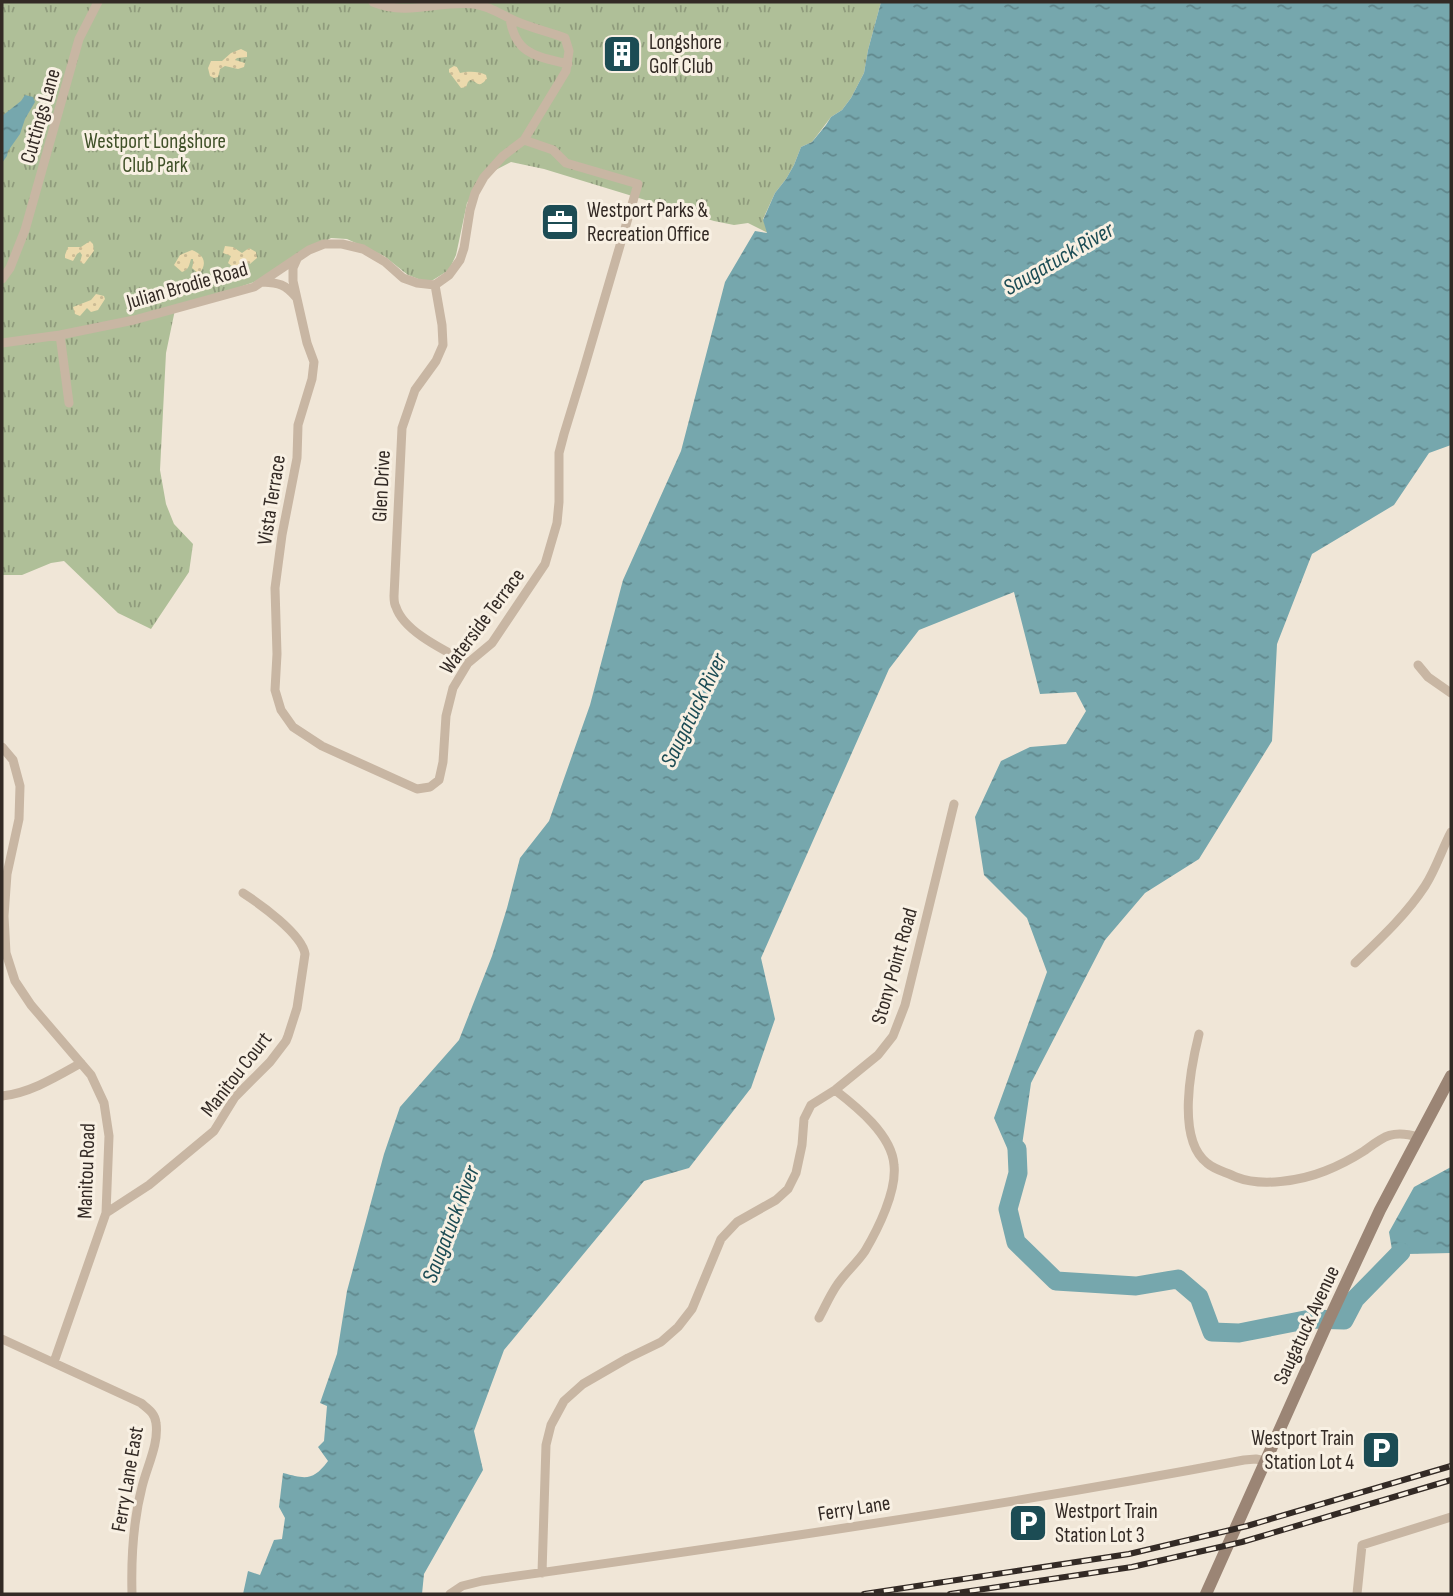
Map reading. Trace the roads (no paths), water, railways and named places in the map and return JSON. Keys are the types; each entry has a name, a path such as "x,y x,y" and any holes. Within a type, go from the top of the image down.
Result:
{"main road":[{"name":"Saugatuck Avenue","path":"1206,1594 1380,1210 1451,1076"}],"street":[{"name":"Cuttings Lane","path":"2,279 10,268 25,230 79,39 98,2"},
{"path":"373,2 386,8 471,4 494,9 510,19 565,38 569,51 568,64 558,85 524,140 503,156 484,177 470,210 460,260 449,275 435,285"},
{"path":"510,19 512,31 522,48 568,64"},
{"name":"Waterside Terrace","path":"281,710 293,727 322,746 417,789 430,787 439,780 446,716 453,688 468,663 492,643 545,564 558,523 559,453 638,184 566,163 553,150 524,140"},
{"name":"Julian Brodie Road","path":"2,344 134,320 254,287 309,250 324,244 342,244 363,249 385,262 403,278 435,285"},
{"name":"Vista Terrace","path":"281,710 275,690 278,654 275,588 296,458 298,425 312,379 314,362 293,281 293,268 297,259"},
{"path":"263,282 279,283 297,298"},
{"name":"Glen Drive","path":"435,285 443,345 415,390 402,428 394,596 396,608 409,626 468,663"},
{"path":"60,335 69,403"},
{"path":"1418,665 1428,677 1451,693"},
{"name":"Manitou Road","path":"2,747 13,760 20,786 19,819 7,874 4,916 6,953 15,981 26,997 91,1075 104,1103 109,1136 106,1213 54,1362"},
{"name":"Stony Point Road","path":"542,1573 546,1445 551,1425 564,1401 583,1384 661,1342 678,1327 692,1309 721,1239 737,1222 776,1200 788,1189 796,1173 804,1119 811,1105 835,1090 878,1055 893,1036 905,1005 954,804"},
{"path":"1355,964 1394,924 1420,892 1451,832"},
{"name":"Manitou Court","path":"106,1213 149,1185 214,1131 234,1097 270,1062 286,1041 297,1007 304,945 268,910 243,893"},
{"path":"1199,1034 1188,1091 1190,1128 1201,1157 1224,1173 1249,1182 1295,1178 1326,1171 1387,1136 1408,1134 1418,1137"},
{"path":"2,1096 49,1081 81,1063"},
{"path":"819,1318 835,1286 864,1253 881,1220 893,1183 894,1163 886,1141 860,1110 835,1090"},
{"name":"Ferry Lane East","path":"2,1339 141,1403 153,1412 156,1423 154,1446 134,1530 132,1594"},
{"name":"Ferry Lane","path":"450,1594 462,1586 476,1582 976,1507 1244,1460 1265,1461"},
{"path":"1357,1594 1362,1545 1451,1517"}],"water":[{"name":"Saugatuck River","path":"881,2 1451,2 1451,445 1429,453 1394,505 1312,554 1277,644 1272,741 1199,859 1145,893 1105,940 1031,1083 1018,1173 994,1118 1047,972 1027,918 984,875 975,817 1001,761 1030,747 1066,744 1086,711 1076,692 1040,694 1014,592 919,630 889,669 761,958 775,1019 751,1088 689,1168 644,1181 504,1350 474,1431 483,1470 424,1574 422,1594 243,1594 248,1571 260,1575 274,1540 282,1539 285,1518 279,1507 283,1473 308,1477 318,1472 328,1461 318,1447 324,1441 327,1406 320,1403 337,1354 347,1291 384,1154 400,1107 459,1040 492,956 520,858 549,821 590,705 623,580 681,451 725,282 755,231 767,233 763,220 775,193 794,165 801,147 812,142 831,117 842,110 851,98 864,73"},
{"path":"25,95 33,97 35,102 2,163 2,116"},
{"path":"1451,1167 1451,1253 1408,1254 1392,1250 1389,1232 1414,1187"}],"waterway":[{"path":"1017,1149 1018,1173 1008,1209 1016,1242 1056,1281 1136,1286 1178,1279 1199,1297 1212,1332 1239,1333 1310,1319 1344,1320 1355,1299 1401,1252"}],"railway":[{"path":"864,1594 1129,1554 1247,1526 1451,1466"},
{"path":"950,1594 1132,1567 1242,1542 1451,1480"}],"place":[{"name":"Longshore Golf Club","path":"622,54"},
{"name":"Westport Parks & Recreation Office","path":"560,222"},
{"name":"Westport Train Station Lot 4","path":"1381,1450"},
{"name":"Westport Train Station Lot 3","path":"1028,1523"}],"park label":[{"name":"Westport Longshore Club Park","path":"155,153"}]}
